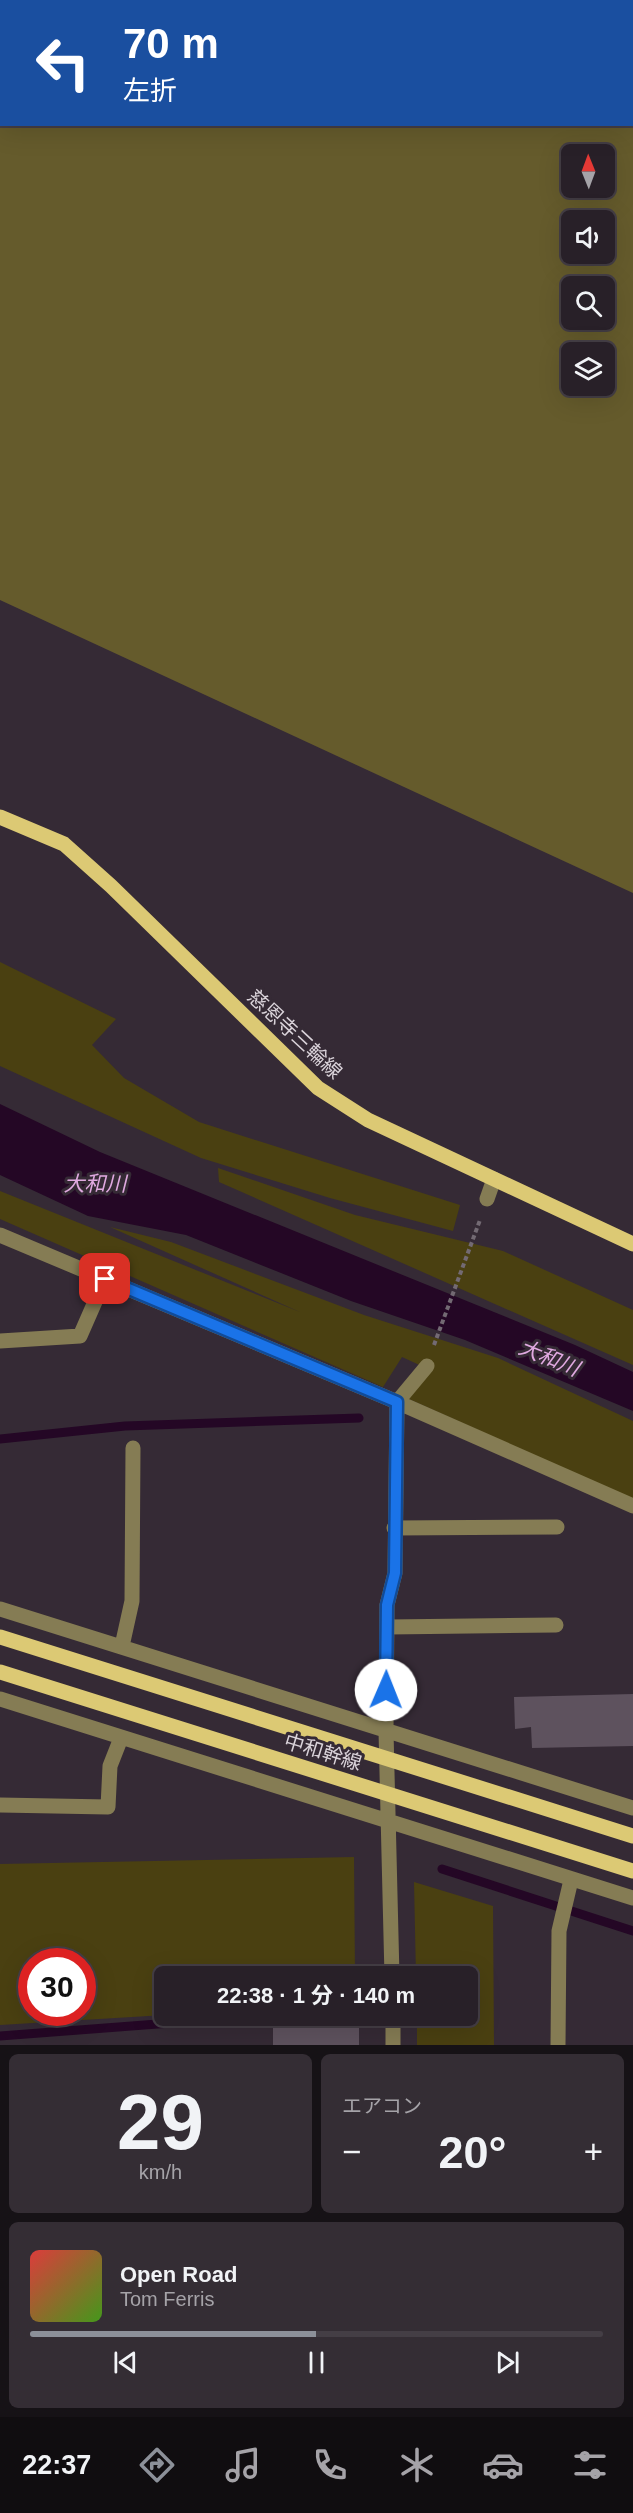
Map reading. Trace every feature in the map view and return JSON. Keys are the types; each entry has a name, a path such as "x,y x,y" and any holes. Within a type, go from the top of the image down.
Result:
{"main road":[{"name":"慈恩寺三輪線","path":"0,817 64,843 318,1088 368,1120 633,1244"},
{"name":"中和幹線","path":"0,1637 633,1836"},
{"name":"中和幹線","path":"0,1672 633,1871"}],"street":[{"path":"487,1199 494,1179"},
{"path":"0,1235 397,1402 633,1506"},
{"path":"0,1341 80,1336 105,1279"},
{"path":"392,1966 386,1731 387,1605 395,1573 397,1402 427,1366"},
{"path":"122,1646 132,1601 133,1448"},
{"path":"394,1527 557,1527"},
{"path":"0,1609 633,1808"},
{"path":"388,1627 556,1624"},
{"path":"0,1699 633,1898"},
{"path":"0,1805 108,1807 110,1766 121,1738"},
{"path":"558,2045 559,1931 571,1880"},
{"path":"393,2026 393,2045"}],"path":[{"path":"427,1366 487,1199"}],"shaded area":[{"path":"0,126 633,126 633,893 0,600"},
{"path":"0,962 116,1019 92,1045 124,1078 199,1122 460,1205 453,1231 330,1198 201,1158 0,1066"},
{"path":"218,1168 355,1215 503,1251 633,1310 633,1365 219,1182"},
{"path":"0,1191 300,1312 110,1227 171,1242 364,1315 498,1358 633,1421 633,1500 400,1395 426,1368 402,1357 383,1387 0,1219"},
{"path":"354,1857 355,1966 154,1966 154,2016 96,2019 96,1948 18,1948 18,2024 0,2025 0,1864"},
{"path":"414,1882 493,1906 494,2045 417,2045 417,2026 478,2026 478,1966 416,1966"}],"water":[{"name":"大和川","path":"0,1104 100,1152 575,1345 633,1372 633,1411 465,1340 351,1301 186,1235 88,1216 0,1175"}],"building":[{"path":"633,1694 633,1746 532,1748 531,1727 515,1729 514,1697"},
{"path":"359,2026 359,2045 273,2045 273,2028"}],"waterway":[{"path":"0,1439 125,1426 359,1418"},
{"path":"442,1869 633,1931"},
{"path":"0,2036 154,2024"}],"route":[{"path":"105,1279 397,1402 395,1573 387,1605 386,1690"}]}
